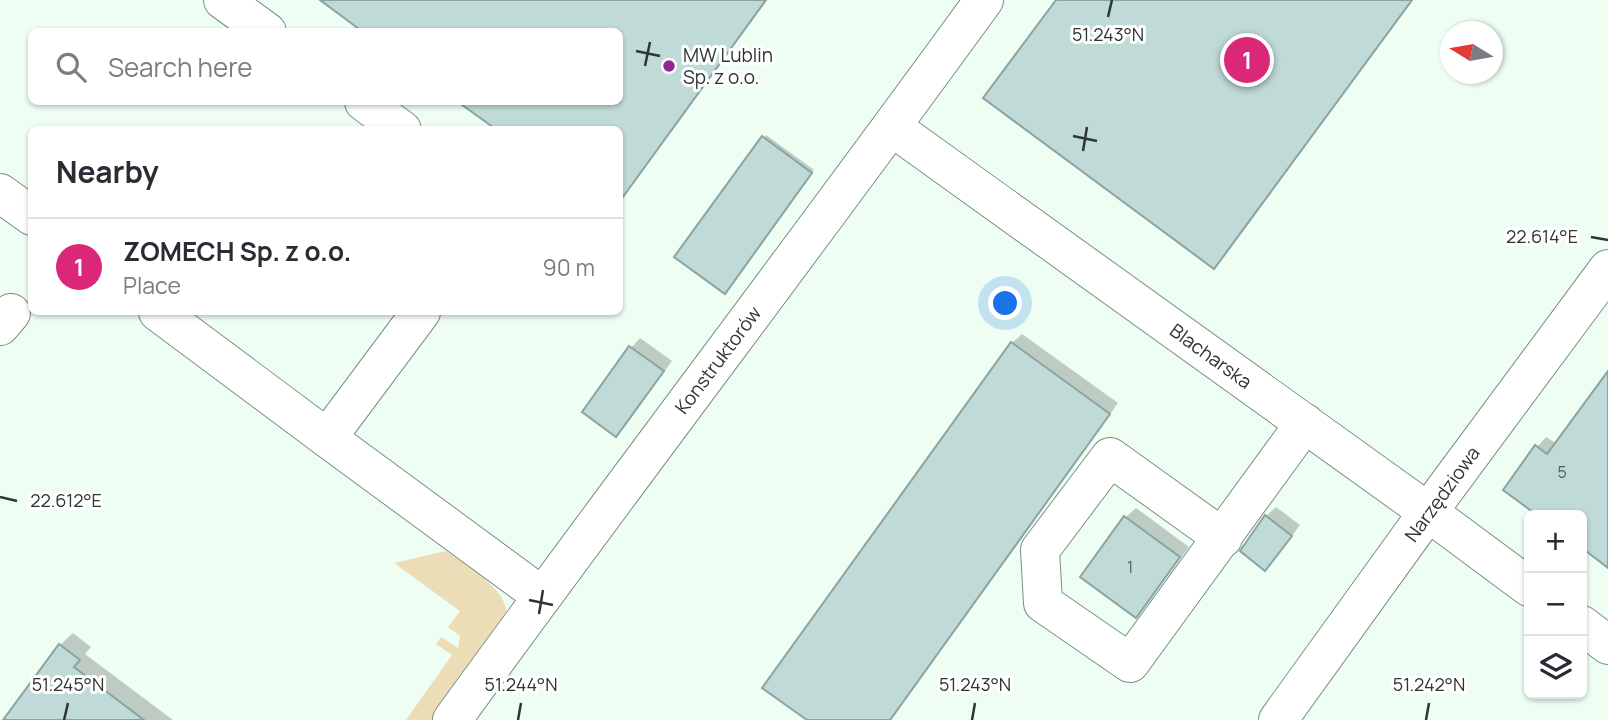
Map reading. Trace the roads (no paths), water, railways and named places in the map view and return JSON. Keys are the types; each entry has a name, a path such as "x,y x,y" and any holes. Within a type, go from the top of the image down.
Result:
{"lane":[{"path":"223,0 262,28"},
{"name":"Konstruktorów","path":"452,720 984,0"},
{"path":"368,105 397,126"},
{"name":"Blacharska","path":"892,127 1524,583"},
{"path":"0,193 28,213"},
{"name":"Narzędziowa","path":"1278,720 1608,269"},
{"path":"162,315 542,596"},
{"path":"327,438 419,315"},
{"path":"1223,538 1110,457 1040,550 1043,603 1130,663 1223,538 1305,424"},
{"path":"1587,629 1608,645"}],"place":[{"name":"ZOMECH Sp. z o.o.","path":"1247,60"},
{"name":"MW Lublin Sp. z o.o.","path":"669,66"}]}
